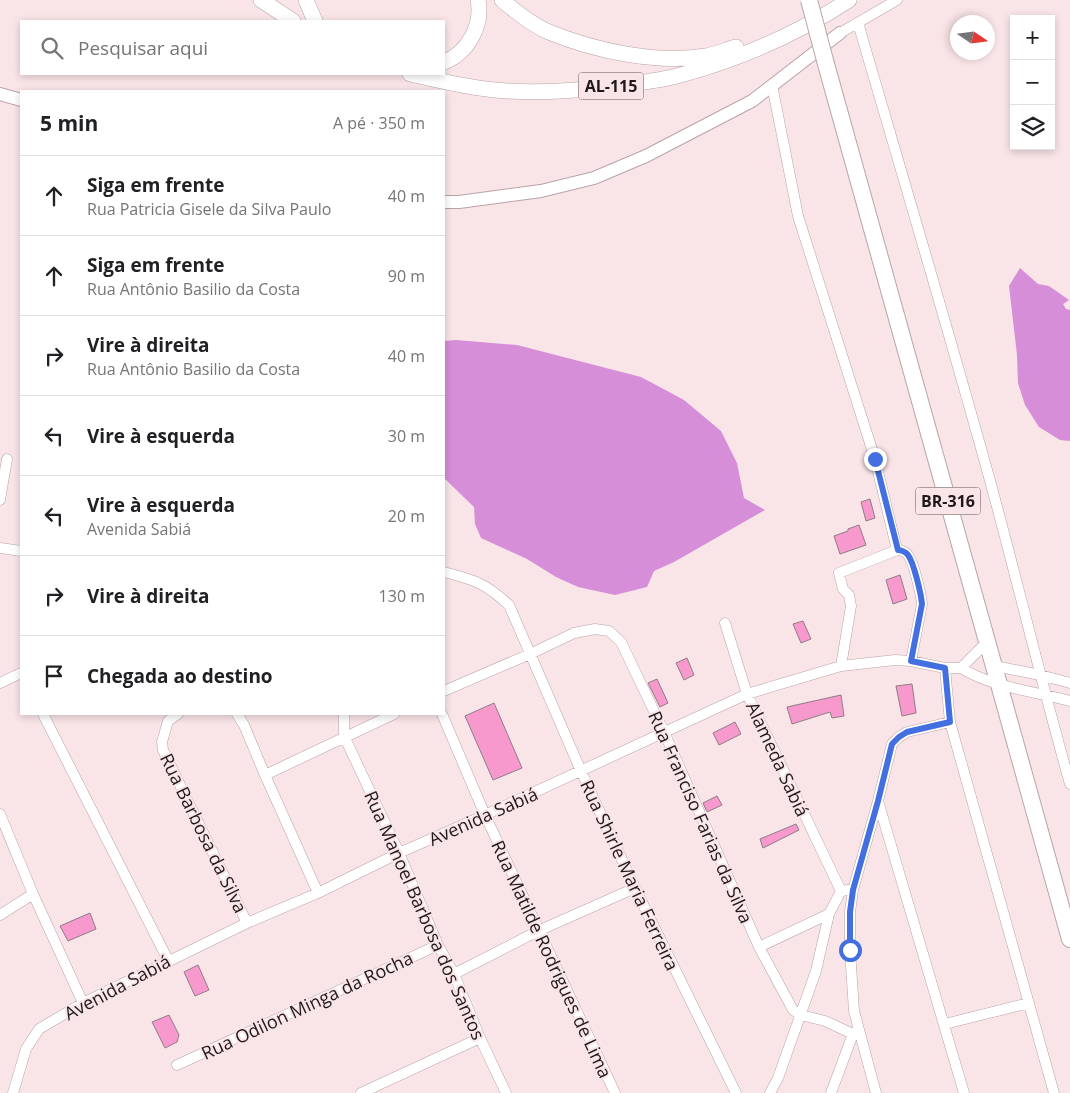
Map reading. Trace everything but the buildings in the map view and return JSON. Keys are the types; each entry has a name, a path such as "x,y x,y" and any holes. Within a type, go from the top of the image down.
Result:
{"highway":[{"name":"BR-316","path":"809,0 1070,938"}],"main road":[{"path":"261,0 291,20"},
{"path":"306,0 314,20"},
{"path":"445,61 461,51 474,34 479,18 478,0"},
{"path":"502,0 522,17 548,32 590,45 646,58 678,59 707,56 804,28 850,0"},
{"name":"AL-115","path":"415,75 500,91 578,90 652,81 676,76 732,59 804,28"}],"street":[{"path":"445,202 459,202 541,191 594,178 646,156 752,101 840,34 896,0"},
{"path":"858,23 988,474 1019,587 1044,694 1070,784"},
{"path":"772,85 798,216 875,459 898,550"},
{"path":"0,94 20,100"},
{"path":"0,500 7,459"},
{"path":"0,548 20,551"},
{"path":"841,666 851,606 849,595 843,589 838,573 898,550 902,550 908,555 921,594 922,604 911,661"},
{"name":"Rua Shirle Maria Ferreira","path":"445,572 473,580 492,589 509,605 581,771 635,888 736,1093"},
{"name":"Alameda Sabiá","path":"725,623 747,694 841,891"},
{"name":"Rua Franciso Farias da Silva","path":"530,654 574,633 596,629 609,631 620,642 664,732 759,947 793,1010 801,1015"},
{"path":"987,642 961,668 969,673 999,684 1070,701"},
{"path":"445,691 530,654"},
{"name":"Avenida Sabiá","path":"13,1093 26,1049 39,1029 82,1003 247,922 318,893 399,853 485,816 747,694 841,666 895,660 911,661 945,668 961,668"},
{"path":"995,666 1040,675 1070,684"},
{"path":"945,668 950,722 1054,1093"},
{"path":"0,684 20,674"},
{"path":"44,715 168,960"},
{"name":"Rua Barbosa da Silva","path":"177,715 168,721 162,742 163,750 247,922"},
{"path":"238,715 244,725 318,893"},
{"path":"344,715 344,736"},
{"path":"265,775 392,715"},
{"name":"Rua Matilde Rodrigues de Lima","path":"442,715 485,816 615,1093"},
{"path":"876,1093 855,1031 850,950 850,912 853,890 892,744 907,732 950,722"},
{"name":"Rua Manoel Barbosa dos Santos","path":"344,736 399,853 438,945 454,974 480,1038 506,1093"},
{"path":"878,801 964,1093"},
{"path":"0,814 33,894 82,1003"},
{"path":"454,974 538,931 635,888"},
{"path":"770,1093 778,1078 816,970 829,914 841,891 853,890"},
{"path":"0,915 33,894"},
{"path":"759,947 829,914"},
{"name":"Rua Odilon Minga da Rocha","path":"177,1065 438,945"},
{"path":"945,1024 1029,1003"},
{"path":"801,1015 855,1031"},
{"path":"831,1093 855,1031"},
{"path":"361,1093 480,1038"}],"shaded area":[{"path":"1020,268 1038,284 1049,286 1069,300 1063,304 1066,309 1070,310 1070,441 1060,440 1039,427 1025,405 1018,383 1017,355 1009,286"},
{"path":"456,340 517,345 641,377 684,400 721,431 737,463 744,498 765,510 674,562 654,571 647,587 615,595 578,587 556,577 527,559 481,538 475,524 474,507 445,479 445,341"}],"route":[{"path":"850,950 850,912 853,890 892,744 907,732 950,722 945,668 911,661 922,604 921,594 908,555 902,550 898,550 875,459"}]}
